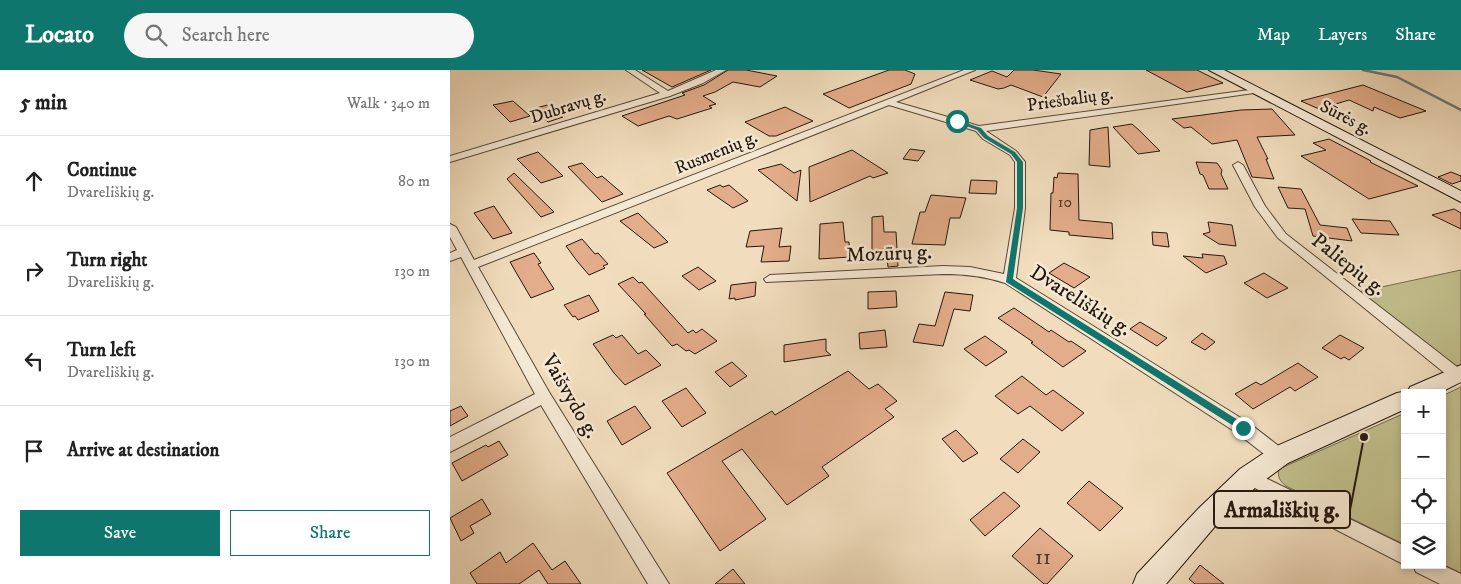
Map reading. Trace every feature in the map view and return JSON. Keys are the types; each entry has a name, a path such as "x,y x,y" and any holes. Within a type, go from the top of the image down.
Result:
{"street":[{"path":"630,70 667,94"},
{"name":"Dubravų g.","path":"450,158 667,94 722,70"},
{"name":"Rusmenių g.","path":"462,258 971,70"},
{"name":"Sūrės g.","path":"1215,70 1461,197"},
{"name":"Priešbalių g.","path":"979,129 1254,91"},
{"name":"Dvareliškių g.","path":"887,102 979,129 986,137 1013,153 1020,162 1020,208 1009,280 1243,428 1279,456"},
{"name":"Paliepių g.","path":"1238,165 1260,207 1282,236 1459,374"},
{"name":"Vaišvydo g.","path":"450,227 462,258 659,584"},
{"name":"Mozūrų g.","path":"770,279 954,270 985,273 1009,280"},
{"path":"1427,389 1459,374"},
{"path":"450,445 544,396"},
{"path":"1147,584 1208,516 1249,477 1279,456 1401,401"},
{"path":"1249,477 1401,554"},
{"path":"1431,569 1460,584"}],"shaded area":[{"path":"1461,270 1461,365 1456,367 1358,292"},
{"path":"1461,387 1461,573 1446,566 1446,394"},
{"path":"1401,415 1401,543 1286,486 1280,479 1279,469"}],"building":[{"path":"642,70 711,70 672,87"},
{"path":"728,70 746,70 777,76 760,87 733,82 703,96 716,104 709,106 712,108 677,119 669,116 638,126 622,116 685,95 682,93 704,85"},
{"path":"889,70 905,70 915,74 911,84 849,108 823,94"},
{"path":"1014,70 1033,70 1061,74 1043,97 1011,85 998,89 970,80 992,71 1007,77"},
{"path":"1146,70 1197,70 1223,83 1187,92"},
{"path":"1363,85 1426,111 1400,118 1374,107 1373,111 1349,100 1319,109 1301,101"},
{"path":"513,101 530,116 510,122 493,105"},
{"path":"547,105 563,117 548,122 533,109"},
{"path":"785,107 813,121 776,136 769,136 745,122"},
{"path":"1272,109 1295,135 1257,137 1268,159 1266,159 1274,179 1252,177 1237,140 1212,144 1191,127 1184,128 1172,119 1241,110"},
{"path":"1132,124 1160,151 1138,154 1113,127"},
{"path":"1108,127 1110,167 1089,165 1090,130"},
{"path":"1329,139 1418,186 1369,199 1301,156 1326,150 1313,143"},
{"path":"910,149 925,151 918,161 903,159"},
{"path":"852,150 888,173 873,178 870,176 810,202 809,167"},
{"path":"538,152 563,176 541,183 517,159"},
{"path":"1196,162 1217,163 1222,170 1221,174 1228,189 1209,189 1203,175 1200,174"},
{"path":"582,163 597,178 602,176 623,194 602,202 568,167"},
{"path":"781,164 794,173 801,170 797,201 758,170"},
{"path":"1451,172 1461,176 1461,181 1452,184 1438,177"},
{"path":"514,173 554,212 541,217 507,179"},
{"path":"1058,173 1078,174 1079,220 1112,223 1113,239 1069,235 1069,232 1050,230 1051,193 1053,193 1054,177 1057,178"},
{"path":"971,180 997,181 996,194 969,193"},
{"path":"720,185 723,187 729,185 748,201 733,208 707,190"},
{"path":"1278,187 1301,189 1320,225 1347,228 1352,241 1313,236 1305,209 1288,208"},
{"path":"931,195 966,198 960,218 950,218 945,245 912,244 920,212 925,212"},
{"path":"494,206 512,233 493,239 474,213"},
{"path":"1454,209 1461,213 1461,229 1432,215"},
{"path":"638,213 668,242 654,248 620,221"},
{"path":"883,216 884,232 896,232 898,266 888,267 886,249 872,250 872,217"},
{"path":"1352,219 1390,221 1399,235 1361,233"},
{"path":"843,222 845,242 849,242 850,257 819,259 820,224"},
{"path":"1208,222 1232,225 1236,246 1219,244 1203,234 1210,232"},
{"path":"782,228 779,247 791,246 789,261 761,262 764,246 746,247 750,231"},
{"path":"1152,232 1167,233 1169,247 1153,245"},
{"path":"582,239 595,254 598,253 608,264 603,266 605,268 589,275 577,261 566,246"},
{"path":"534,253 541,263 538,264 554,289 531,298 510,262"},
{"path":"1202,254 1224,256 1227,264 1206,273 1183,256 1203,258"},
{"path":"1064,263 1090,277 1074,288 1049,273"},
{"path":"698,267 716,281 699,290 682,276"},
{"path":"1264,273 1288,288 1267,298 1244,283"},
{"path":"633,277 639,283 642,282 688,333 693,330 696,333 702,329 717,341 695,354 689,350 686,351 677,344 672,346 618,284"},
{"path":"756,282 755,296 735,300 735,298 729,299 731,285"},
{"path":"896,291 897,307 868,309 868,292"},
{"path":"945,292 973,295 970,311 954,309 943,346 913,342 919,324 935,326"},
{"path":"589,295 599,311 578,320 575,316 573,317 564,305"},
{"path":"1014,308 1049,332 1051,330 1086,351 1063,367 1031,343 1033,342 998,318"},
{"path":"1140,322 1167,338 1157,346 1130,329"},
{"path":"885,330 887,347 860,349 859,333"},
{"path":"1202,333 1215,342 1205,350 1191,342"},
{"path":"613,335 616,338 622,335 638,354 646,350 661,365 625,385 593,344"},
{"path":"1340,335 1364,348 1349,360 1344,357 1341,359 1322,348"},
{"path":"985,336 1007,352 986,366 964,349"},
{"path":"826,339 826,351 831,355 784,362 784,345"},
{"path":"732,362 747,376 730,387 715,372"},
{"path":"1298,363 1318,377 1295,391 1290,387 1253,409 1235,394 1256,382 1261,385"},
{"path":"848,371 869,389 878,384 897,401 885,409 894,417 822,467 829,476 787,505 742,449 722,461 766,519 720,551 667,473 772,411 775,415"},
{"path":"1022,376 1046,395 1053,390 1084,413 1062,431 1030,406 1018,414 995,396"},
{"path":"686,388 706,413 682,427 662,401"},
{"path":"461,406 468,416 450,426 450,411"},
{"path":"635,406 651,428 622,445 607,421"},
{"path":"956,430 978,453 963,462 942,439"},
{"path":"1023,439 1040,452 1018,473 1000,459"},
{"path":"499,441 508,455 462,481 452,463 486,445 488,447"},
{"path":"1089,481 1123,508 1100,531 1067,503"},
{"path":"1004,492 1020,506 985,536 970,520"},
{"path":"482,499 491,514 470,526 474,533 461,541 450,518"},
{"path":"1040,528 1073,556 1047,584 1044,584 1012,556"},
{"path":"533,543 552,570 565,561 581,584 548,584 539,570 519,584 477,584 470,573 500,552 506,563"},
{"path":"1200,565 1224,584 1195,584 1189,579"},
{"path":"733,569 745,584 715,584"}],"waterway":[{"path":"1363,70 1397,77 1461,110"}],"place":[{"name":"Armališkių g.","path":"1364,437"}],"route":[{"path":"957,121 979,129 986,137 1013,153 1020,162 1020,208 1009,280 1243,428"}]}
